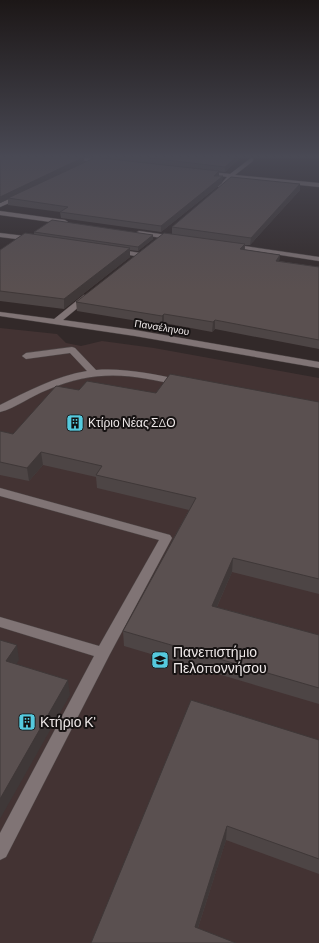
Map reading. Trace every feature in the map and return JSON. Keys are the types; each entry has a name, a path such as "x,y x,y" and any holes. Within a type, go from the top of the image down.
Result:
{"street":[{"path":"0,213 70,223"},
{"path":"131,232 160,239 178,239"},
{"path":"160,239 168,232"},
{"path":"0,235 38,240"},
{"path":"225,246 319,259"},
{"path":"109,250 143,252 134,259"},
{"path":"57,321 93,293"},
{"name":"Πανσέληνου","path":"0,314 57,321 190,342 319,365"},
{"path":"26,356 72,350 92,372"},
{"path":"0,409 45,386 72,376 92,372 139,374 194,385"},
{"path":"0,492 166,538 103,653 0,851"},
{"path":"0,622 103,653"}],"shaded area":[{"name":"Πανεπιστήμιο Πελοποννήσου","path":"0,328 57,334 66,343 81,346 102,341 154,348 319,378 319,943 0,943"}],"building":[{"path":"35,202 191,202 161,226 60,212 68,207"},
{"path":"201,202 284,202 251,238 172,227"},
{"path":"52,220 153,235 138,247 34,232"},
{"path":"25,233 130,248 64,299 0,291 0,250"},
{"path":"164,233 245,244 240,249 280,255 276,261 319,267 319,340 215,320 213,322 164,314 162,316 76,302"},
{"path":"170,374 319,402 319,579 233,558 212,606 319,635 319,688 123,631 196,498 96,475 102,466 41,452 27,468 0,462 0,431 13,434 56,386 79,390 87,381 156,393"},
{"name":"Κτήριο Κ'","path":"0,640 17,645 6,661 68,680 0,799"},
{"path":"191,700 319,740 319,859 227,826 195,927 236,943 91,943"}],"place":[{"name":"Κτίριο Νέας ΣΔΟ","path":"75,423"},
{"name":"Πανεπιστήμιο Πελοποννήσου","path":"160,660"},
{"name":"Κτήριο Κ'","path":"27,722"}]}
